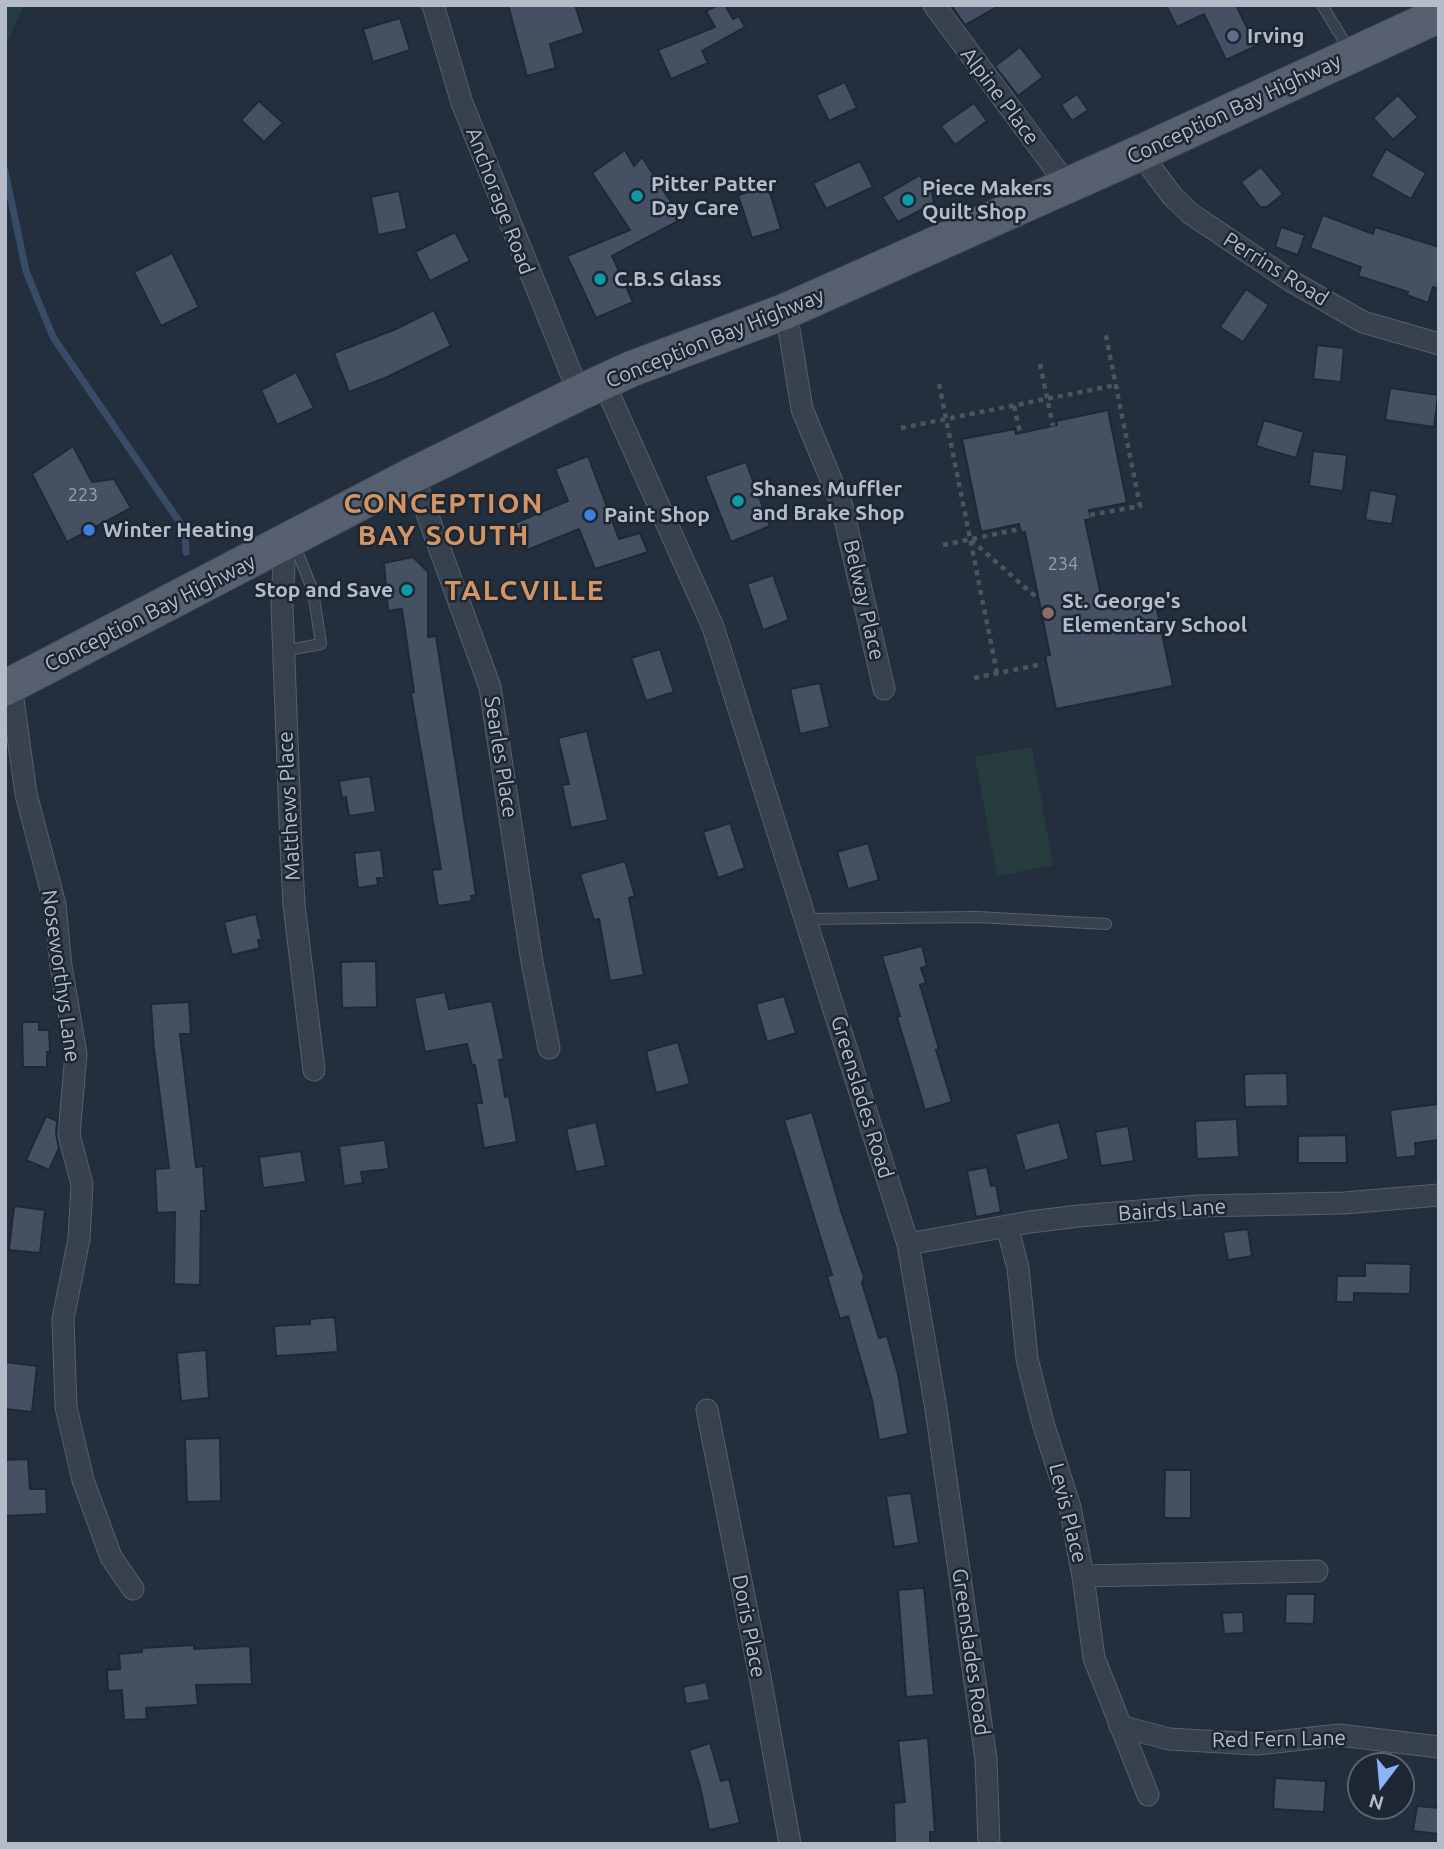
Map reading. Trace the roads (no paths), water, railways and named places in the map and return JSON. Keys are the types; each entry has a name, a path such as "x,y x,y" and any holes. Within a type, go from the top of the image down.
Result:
{"main road":[{"name":"Conception Bay Highway","path":"8,686 413,475 631,369 786,311 1068,186 1439,15"}],"street":[{"name":"Anchorage Road","path":"433,5 462,103 592,388"},
{"name":"Alpine Place","path":"934,5 1068,186"},
{"name":"Perrins Road","path":"1140,153 1173,197 1191,214 1291,281 1363,322 1439,344"},
{"name":"Belway Place","path":"786,311 802,409 842,506 884,689"},
{"name":"Greenslades Road","path":"592,388 713,627 908,1244 936,1409 981,1719 986,1759 989,1844"},
{"name":"Searles Place","path":"413,475 490,687 532,962 549,1048"},
{"name":"Matthews Place","path":"289,540 282,606 294,905 314,1070"},
{"name":"Noseworthys Lane","path":"8,686 26,793 55,905 61,966 76,1054 69,1135 82,1184 79,1239 64,1319 66,1407 83,1479 111,1557 133,1589"},
{"name":"Bairds Lane","path":"908,1244 1079,1216 1199,1206 1438,1198"},
{"name":"Levis Place","path":"1007,1226 1018,1268 1027,1359 1043,1423 1070,1507 1094,1658 1147,1795"},
{"name":"Doris Place","path":"707,1410 790,1844"},
{"path":"1083,1576 1317,1571"},
{"name":"Red Fern Lane","path":"1120,1726 1169,1740 1257,1744 1339,1735 1439,1747"}],"lane":[{"path":"1322,5 1352,54"},
{"path":"283,651 321,644 313,591 289,540"},
{"path":"807,919 977,917 1106,924"}],"waterway":[{"path":"5,171 26,271 53,337 185,530 186,552"}],"place":[{"name":"Irving","path":"1233,36"},
{"name":"Pitter Patter Day Care","path":"637,196"},
{"name":"Piece Makers Quilt Shop","path":"908,200"},
{"name":"C.B.S Glass","path":"600,279"},
{"name":"Shanes Muffler and Brake Shop","path":"738,501"},
{"name":"Paint Shop","path":"590,515"},
{"name":"Winter Heating","path":"89,530"},
{"name":"Stop and Save","path":"407,590"},
{"name":"St. George's Elementary School","path":"1048,613"}],"district":[{"name":"CONCEPTION BAY SOUTH","path":"444,519"},
{"name":"TALCVILLE","path":"525,590"}]}
